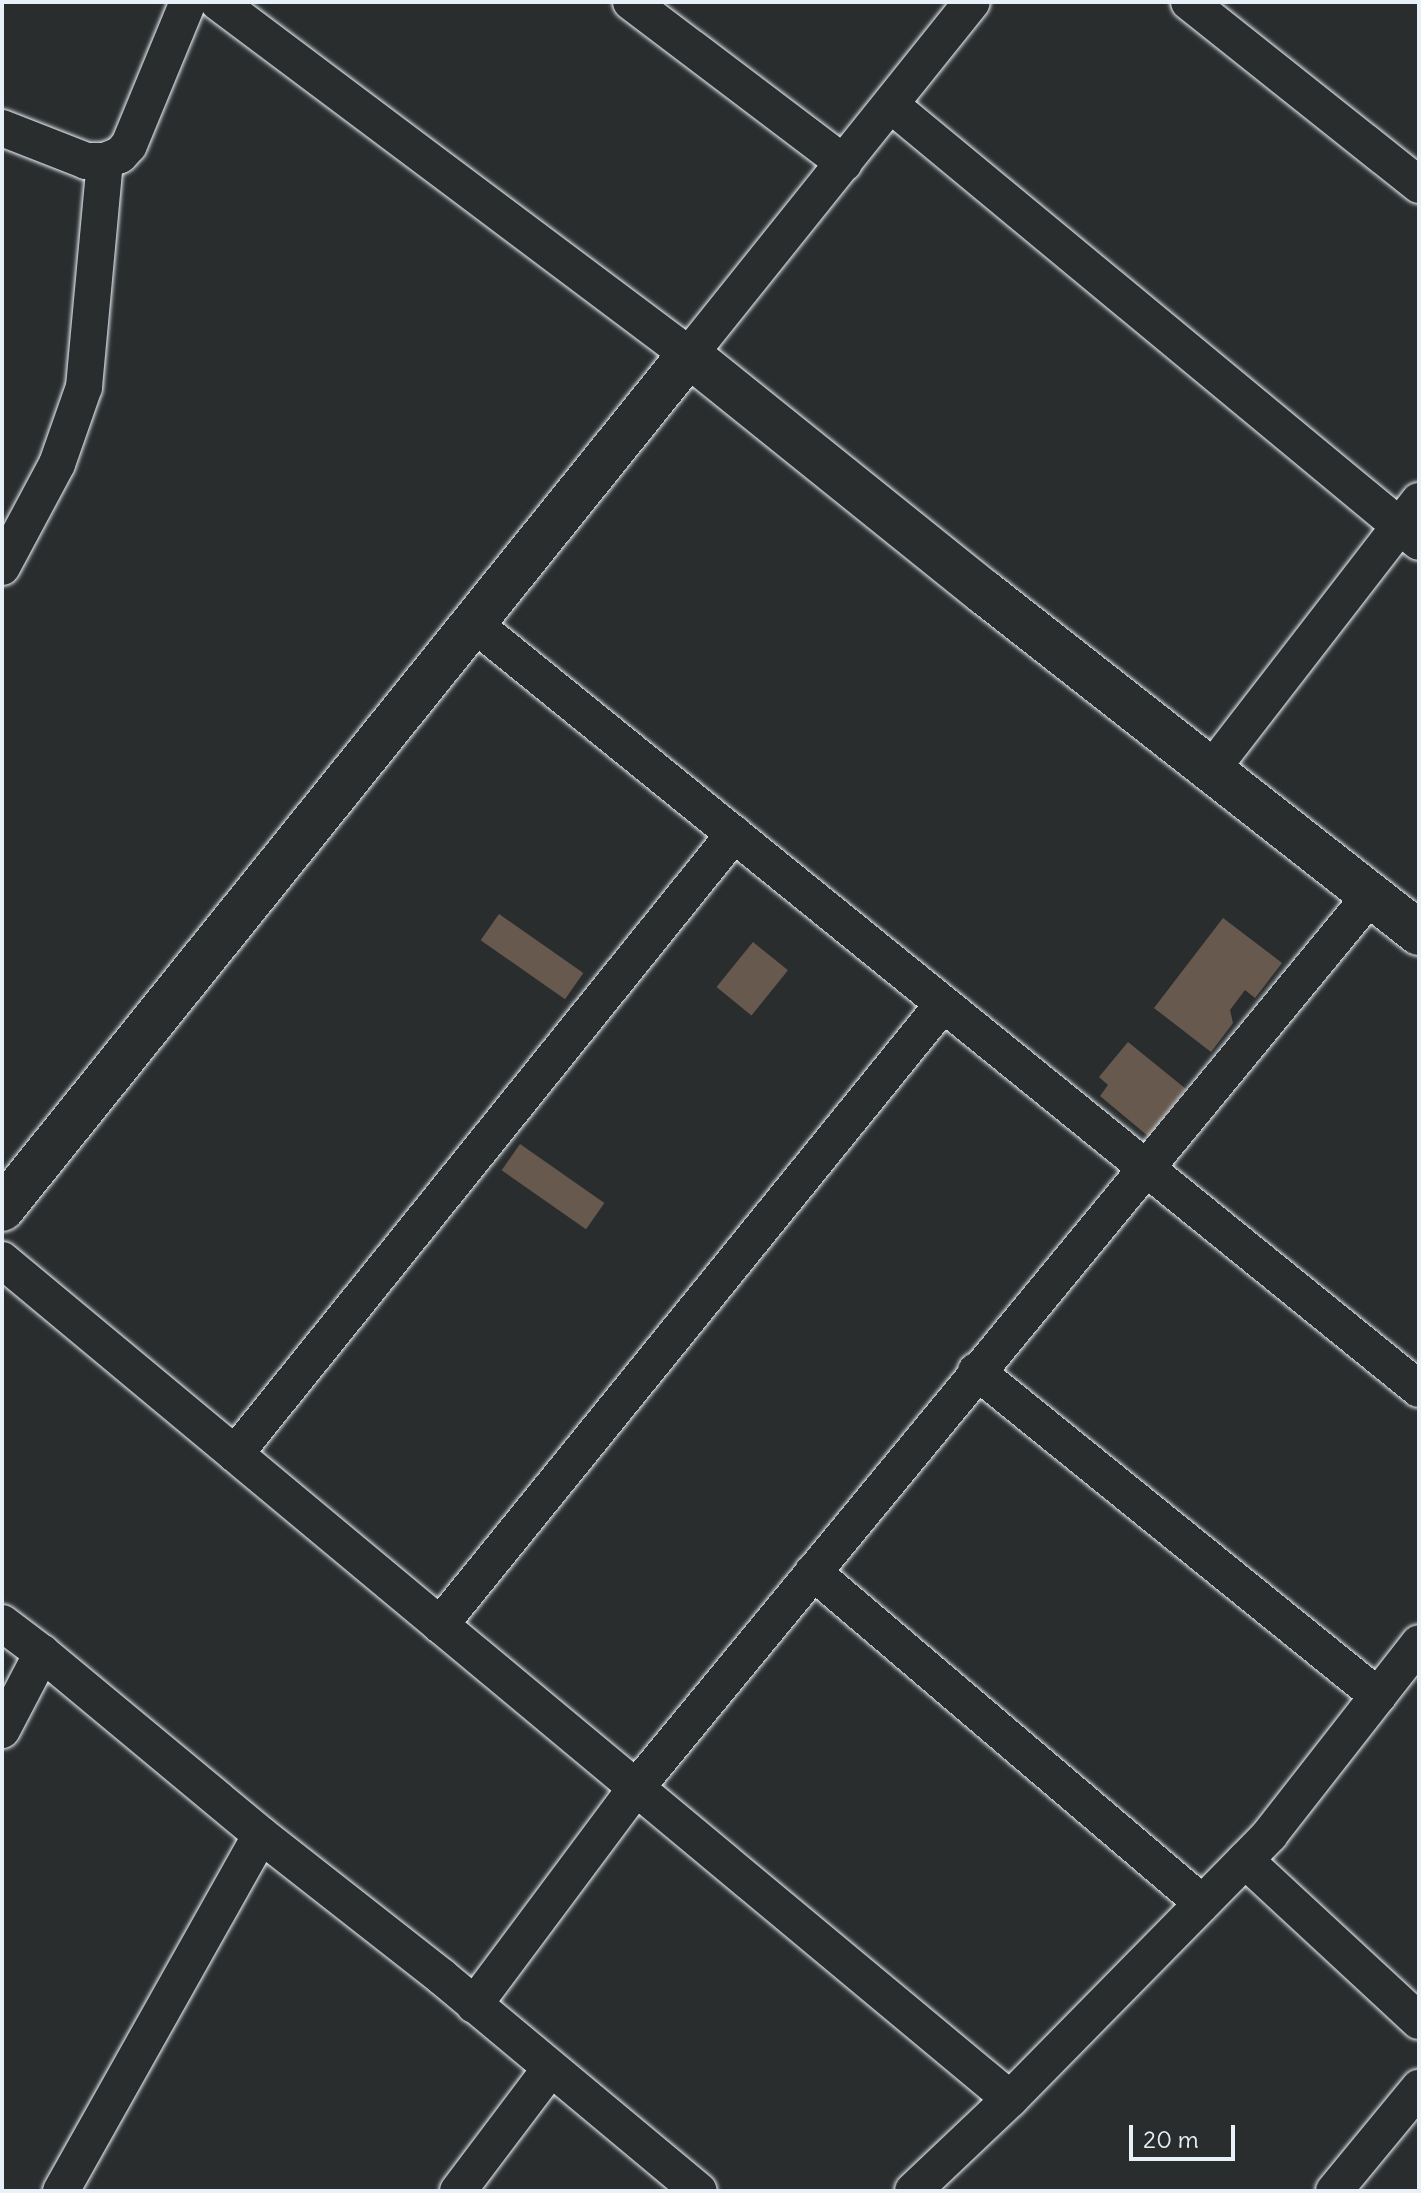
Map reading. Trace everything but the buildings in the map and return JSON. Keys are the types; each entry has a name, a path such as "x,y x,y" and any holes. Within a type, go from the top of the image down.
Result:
{"street":[{"path":"3,128 67,156 105,161 120,155 129,145 188,2"},
{"path":"218,2 689,355 1419,933"},
{"path":"631,2 844,163"},
{"path":"2,1209 972,2"},
{"path":"1189,2 1419,185"},
{"path":"891,105 1412,524 1211,770"},
{"path":"2,567 57,464 84,387 105,161"},
{"path":"473,623 1419,1389"},
{"path":"235,1454 734,834"},
{"path":"474,2005 636,1788 1144,1166 1371,895"},
{"path":"440,1625 943,1004"},
{"path":"2,1260 1010,2099"},
{"path":"976,1371 1378,1696"},
{"path":"813,1572 1202,1903"},
{"path":"2,1623 699,2191"},
{"path":"913,2191 1010,2099 1270,1834 1419,1643"},
{"path":"2,1730 42,1653"},
{"path":"61,2191 261,1835"},
{"path":"1245,1860 1419,2021"},
{"path":"458,2191 550,2069"},
{"path":"1334,2191 1419,2088"}]}
